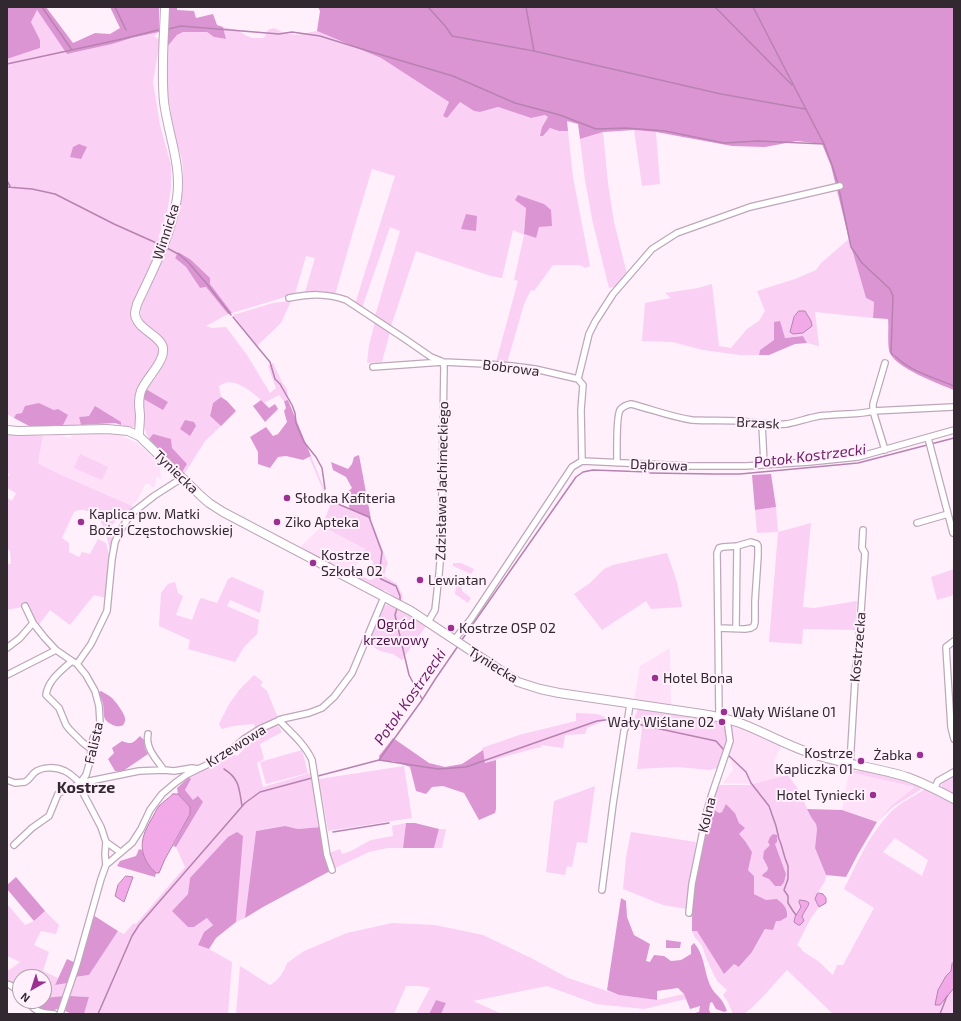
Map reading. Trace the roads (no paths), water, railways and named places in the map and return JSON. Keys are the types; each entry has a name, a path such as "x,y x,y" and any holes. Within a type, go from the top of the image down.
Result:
{"street":[{"name":"Winnicka","path":"139,436 140,414 138,398 148,378 161,360 163,352 159,340 138,323 135,313 137,304 165,242 177,198 178,178 164,102 162,62 165,7"},
{"path":"459,643 471,619 572,467 582,461 582,385 578,379 589,334 613,294 652,249 677,234 750,206 840,186"},
{"name":"Bobrowa","path":"289,298 316,294 346,300 431,357 444,364"},
{"path":"885,363 873,404 873,411 885,450"},
{"name":"Bobrowa","path":"373,367 444,364 512,366 535,369 578,379"},
{"name":"Zdzisława Jachimeckiego","path":"428,622 435,610 437,602 441,551 444,364"},
{"name":"Brzask","path":"616,463 618,414 623,406 631,404 691,420 737,421 762,424 788,424 825,415 952,407"},
{"path":"762,424 764,464"},
{"name":"Tyniecka","path":"7,430 18,431 107,428 128,431 139,436 209,503 223,512 411,611 508,676 528,686 554,692 723,718 756,729 809,753 897,774 917,781 954,799"},
{"name":"Dąbrowa","path":"582,461 688,466 746,466 816,461 858,457 885,450 929,442 954,430"},
{"path":"929,442 953,533"},
{"path":"91,749 66,725 59,708 46,695 47,690 55,677 75,662 91,644 107,611 112,559 115,542 120,531 131,514 154,496 182,478"},
{"path":"917,523 948,514"},
{"name":"Kostrzecka","path":"850,764 856,664 864,576 865,553 862,548 863,530"},
{"path":"718,628 745,629 754,626 754,601 758,546 751,542 737,546 736,628"},
{"name":"Kolna","path":"689,913 692,884 707,811 730,741 723,718 716,554 719,548 737,546"},
{"name":"Krzewowa","path":"14,844 32,828 49,816 58,794 75,787 80,783 139,771 174,771 192,768 198,769 228,753 254,732 279,720 309,713 322,708 334,697 352,674 384,596"},
{"name":"Falista","path":"25,606 33,623 56,650 75,662 86,675 95,691 100,706 100,723 93,739 90,761 86,774 80,783 82,791 101,827 106,842 106,865 61,1012"},
{"path":"7,648 20,638 33,623"},
{"path":"954,641 946,648 951,727 954,739"},
{"path":"7,674 56,650"},
{"path":"602,890 613,804 624,732 627,724 630,704"},
{"path":"279,720 303,745 312,760 327,855 332,870"},
{"path":"148,734 147,742 149,749 164,770"},
{"path":"7,780 15,783 25,782 34,773 41,769 53,768 64,771 73,776 80,783"},
{"path":"106,865 132,843 150,810 162,794 186,775 198,769"},
{"path":"934,788 938,781 954,772"},
{"path":"106,842 120,852"},
{"path":"35,1009 43,1013 55,1014 61,1012"}],"waterway":[{"path":"42,7 72,50"},
{"path":"115,7 126,30"},
{"path":"428,7 452,36 534,51 721,94 805,109"},
{"path":"526,7 534,51"},
{"path":"715,7 792,85"},
{"path":"753,7 824,144 838,184"},
{"path":"168,29 181,26 279,34 292,32 320,36 453,76 515,103 560,115 596,129 626,128 665,131 724,143 758,141 824,144"},
{"path":"67,51 158,30"},
{"path":"7,64 67,51"},
{"path":"7,181 10,186"},
{"path":"7,187 32,189 55,194 114,224 161,245"},
{"path":"839,189 851,247 862,263 890,289 893,296 891,353 893,355"},
{"path":"167,248 180,255 188,262 231,315"},
{"path":"233,317 270,362 275,379 280,384 292,405 296,423 304,442 316,457 322,468 325,489"},
{"path":"895,356 907,366 954,386"},
{"name":"Potok Kostrzecki","path":"714,474 740,474 858,463 954,438"},
{"name":"Potok Kostrzecki","path":"461,641 576,477 583,472 593,470 648,472"},
{"name":"Potok Kostrzecki","path":"650,473 713,474"},
{"path":"327,496 331,501 369,517 382,552 379,576 381,579 396,586 400,600"},
{"path":"306,551 331,564"},
{"path":"397,608 395,615 409,675 422,699"},
{"name":"Potok Kostrzecki","path":"318,776 379,760 458,646"},
{"path":"379,760 438,769 466,767 597,721 613,719 622,721"},
{"path":"637,724 716,741 724,750"},
{"path":"728,755 746,772 751,783 769,806 788,866 788,879 784,890 788,896 788,903 796,915"},
{"path":"224,769 233,777 238,785 242,806"},
{"name":"Potok Kostrzecki","path":"98,1014 132,936 139,925 245,803 260,792 312,778"},
{"path":"333,832 389,823"},
{"path":"940,1014 947,996"}],"place":[{"name":"Słodka Kafiteria","path":"287,498"},
{"name":"Kaplica pw. Matki Bożej Częstochowskiej","path":"81,522"},
{"name":"Ziko Apteka","path":"277,522"},
{"name":"Kostrze Szkoła 02","path":"313,563"},
{"name":"Lewiatan","path":"420,580"},
{"name":"Kostrze OSP 02","path":"451,628"},
{"name":"Hotel Bona","path":"655,678"},
{"name":"Wały Wiślane 01","path":"724,712"},
{"name":"Wały Wiślane 02","path":"722,722"},
{"name":"Żabka","path":"920,755"},
{"name":"Kostrze Kapliczka 01","path":"861,761"},
{"name":"Hotel Tyniecki","path":"873,795"}],"district":[{"name":"Kostrze","path":"86,788"}],"park label":[{"name":"Ogród krzewowy","path":"396,632"}]}
